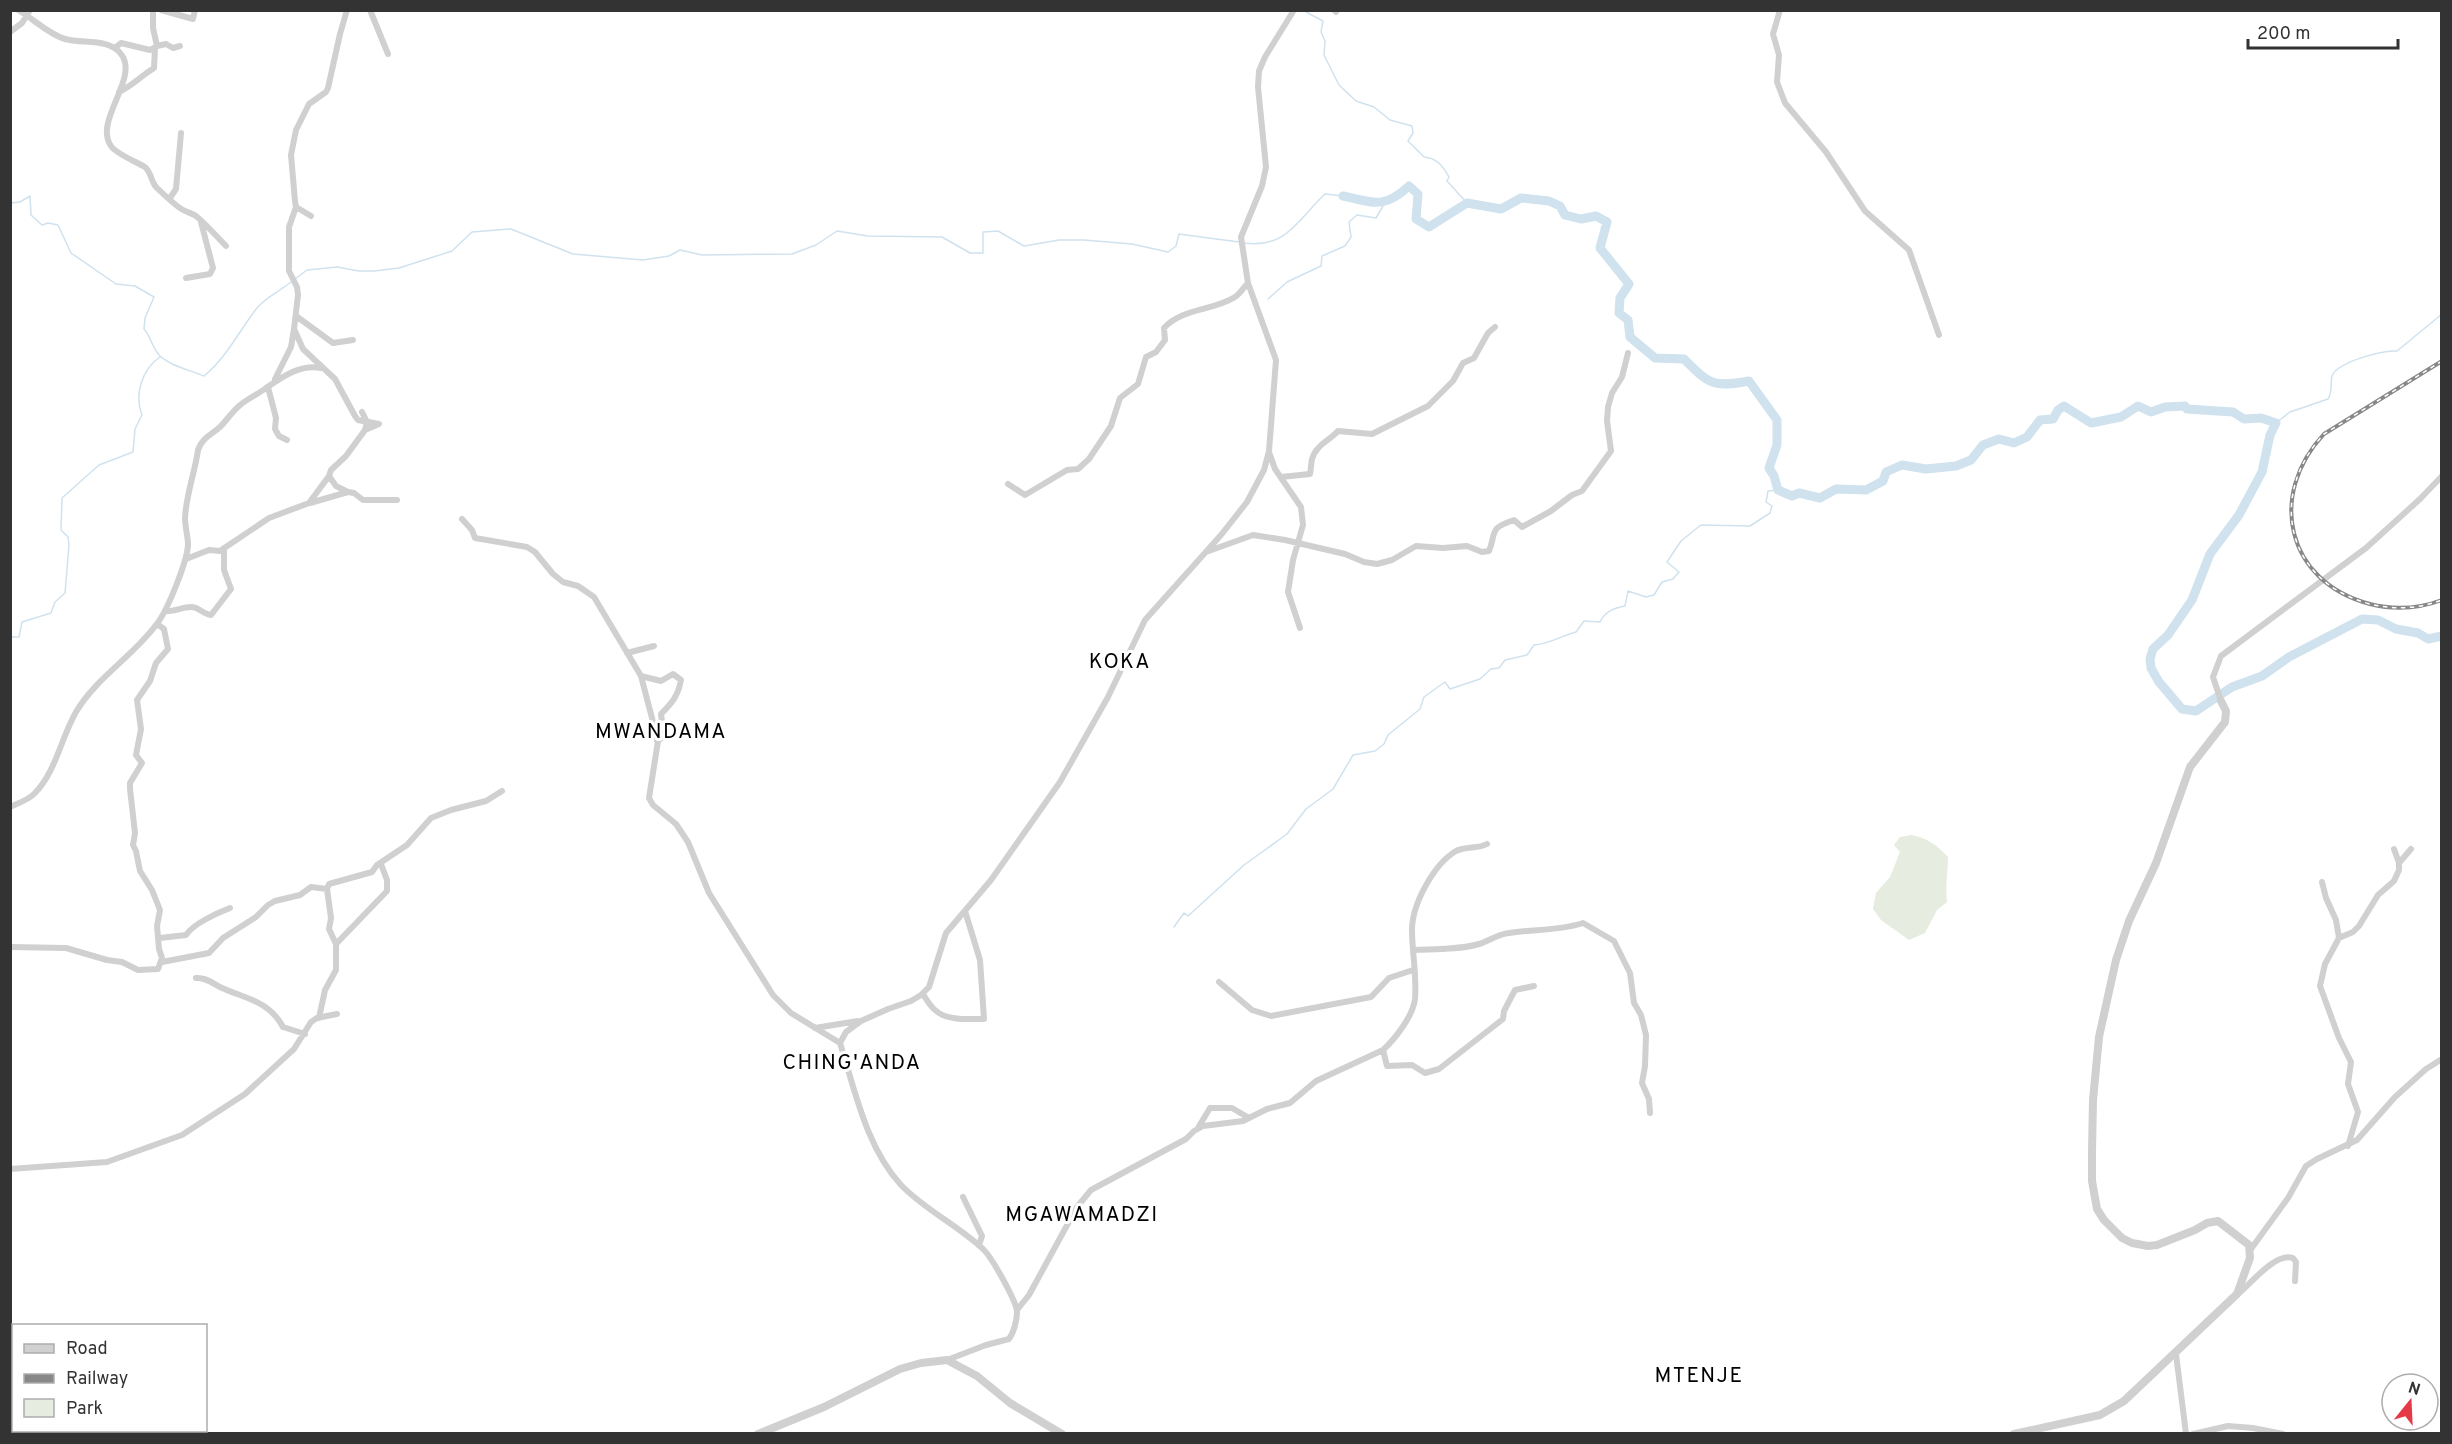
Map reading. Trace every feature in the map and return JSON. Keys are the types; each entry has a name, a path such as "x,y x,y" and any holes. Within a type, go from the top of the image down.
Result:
{"street":[{"path":"18,10 30,12 64,39 96,42 115,48 122,55 126,70 113,106 107,132 110,144 120,154 128,156 133,162 146,168 155,187 181,209 196,216 226,246"},
{"path":"119,92 130,87 139,77 154,68 156,47 153,10"},
{"path":"161,10 192,19 195,10"},
{"path":"10,807 34,794 51,768 75,714 85,699 105,676 126,660 157,624 165,611 186,559 188,546 185,519 200,445 237,408 275,380 291,347 298,295 289,264 291,256 289,227 296,207 293,194 293,139 309,104 328,88 347,10"},
{"path":"369,10 388,54"},
{"path":"840,1043 846,1032 861,1021 923,994 933,977 946,933 991,880 1060,782 1108,697 1145,620 1206,552 1249,498 1264,470 1269,451 1276,360 1248,283 1242,243 1262,186 1266,167 1258,87 1259,71 1294,10"},
{"path":"1780,10 1773,34 1779,55 1777,82 1785,104 1826,152 1865,211 1909,250 1940,335"},
{"path":"10,32 30,12"},
{"path":"115,48 121,43 150,50 165,44 176,49 180,46"},
{"path":"170,198 176,189 181,133"},
{"path":"296,207 311,216"},
{"path":"186,278 210,274 213,268 201,221"},
{"path":"1008,484 1025,495 1067,470 1078,469 1102,441 1111,426 1120,398 1138,384 1146,357 1156,352 1165,340 1166,325 1179,316 1235,297 1248,283"},
{"path":"296,316 333,343 353,340"},
{"path":"1281,477 1311,474 1313,455 1320,444 1332,438 1338,431 1372,434 1428,406 1453,381 1463,363 1474,358 1488,333 1495,327"},
{"path":"294,329 303,349 335,379 358,420 379,424 365,430"},
{"path":"1206,552 1253,535 1345,554 1364,562 1377,564 1392,560 1416,546 1443,548 1467,546 1482,552 1489,551 1492,533 1497,528 1514,520 1522,527 1582,491 1611,451 1607,421 1608,407 1622,377 1628,353"},
{"path":"275,380 296,371 314,367 321,368"},
{"path":"268,387 276,418 275,429 279,436 286,440"},
{"path":"309,503 329,477 331,470 346,456 365,430 367,422 362,412"},
{"path":"1269,451 1275,470 1301,507 1303,525 1297,543 1288,592 1300,628"},
{"path":"2251,1248 2223,1223 2213,1221 2163,1243 2148,1246 2132,1243 2122,1238 2100,1214 2095,1202 2092,1181 2094,1082 2099,1037 2115,960 2129,921 2156,863 2190,767 2225,722 2226,711 2216,691 2214,672 2221,656 2334,573 2412,507 2442,476"},
{"path":"329,477 336,486 354,493 363,500 397,500"},
{"path":"186,559 209,550 216,552 269,518 348,492"},
{"path":"462,519 472,530 475,538 527,547 535,552 553,574 563,582 578,586 594,597 641,676 657,741 650,798 653,805 675,824 688,842 709,893 773,995 791,1013 840,1043 864,1115 885,1163 913,1196 979,1245 991,1258 1017,1310"},
{"path":"165,611 172,612 194,607 211,615 231,589 224,570 224,548"},
{"path":"10,947 73,949 99,958 122,962 138,970 158,969 162,962 157,926 160,910 154,894 140,871 133,845 135,833 130,789 130,783 142,763 136,755 141,729 137,700 150,681 156,663 168,650 164,629 157,624"},
{"path":"627,653 654,646"},
{"path":"641,676 661,681 673,674 681,680 679,693 674,702 661,714 664,737 657,741"},
{"path":"319,1018 325,990 336,970 336,944 329,929 331,922 327,889 329,884 367,874 414,838 431,818 486,801 502,791"},
{"path":"1198,1128 1242,1121 1267,1109 1290,1103 1316,1081 1383,1050 1395,1037 1413,1007 1415,999 1412,928 1415,913 1427,883 1436,870 1456,851 1481,847 1487,843"},
{"path":"2339,938 2353,932 2359,926 2378,895 2394,880 2399,870 2394,849"},
{"path":"2398,863 2411,849"},
{"path":"336,944 387,891 387,880 381,864"},
{"path":"2322,882 2336,920 2339,938 2325,964 2320,986 2338,1038 2351,1062 2348,1084 2358,1112 2348,1146"},
{"path":"162,962 209,953 223,938 256,917 275,901 300,895 311,887 327,889"},
{"path":"160,938 186,935 193,926 230,908"},
{"path":"923,994 936,1012 971,1019 984,1019 980,960 965,911"},
{"path":"1413,950 1474,945 1507,933 1574,927 1583,923 1609,936 1630,973 1634,1003 1644,1025 1645,1066 1642,1083 1649,1099 1650,1113"},
{"path":"1219,982 1252,1010 1271,1016 1371,998 1389,978 1413,970"},
{"path":"196,978 205,978 224,989 246,995 250,1000 262,1003 284,1027 305,1034"},
{"path":"1383,1050 1387,1066 1412,1065 1425,1073 1439,1069 1503,1019 1504,1011 1515,990 1534,986"},
{"path":"10,1169 107,1162 182,1136 245,1094 283,1060 305,1034 311,1022 336,1014"},
{"path":"814,1029 861,1021"},
{"path":"2237,1294 2250,1258 2251,1248 2288,1198 2307,1166 2317,1159 2348,1146 2363,1134 2411,1082 2442,1059"},
{"path":"758,1434 824,1407 900,1369 921,1363 947,1360 1009,1339 1014,1331 1017,1310 1029,1295 1050,1254 1085,1196 1096,1187 1186,1139 1198,1128 1210,1108 1232,1108 1249,1118"},
{"path":"963,1197 982,1236 979,1245"},
{"path":"2014,1434 2100,1415 2124,1401 2237,1294 2283,1257 2293,1258 2296,1262 2295,1281"},
{"path":"2176,1354 2186,1434"},
{"path":"947,1360 977,1376 1010,1403 1062,1434"},
{"path":"2193,1434 2228,1426 2283,1434"}],"green space":[{"path":"1911,835 1931,843 1948,857 1947,902 1937,910 1925,933 1909,940 1881,920 1873,909 1876,893 1890,877 1900,852 1894,845 1900,837"}],"waterway":[{"path":"1306,12 1323,21 1321,32 1325,41 1324,55 1339,85 1356,101 1374,107 1390,120 1412,126 1413,133 1408,141 1424,157 1433,159 1442,166 1449,177 1447,181 1467,203"},
{"path":"1343,196 1371,202 1386,201 1409,186 1418,194 1416,219 1429,227 1467,203 1501,209 1521,198 1549,201 1560,206 1565,215 1581,219 1596,216 1607,222 1600,248 1629,284 1620,298 1619,313 1628,320 1630,337 1655,358 1684,359 1712,382 1727,384 1749,381 1777,420 1777,445 1769,468 1778,490 1792,496 1799,493 1820,498 1836,489 1866,490 1883,481 1886,472 1902,465 1926,469 1956,466 1971,460 1983,445 1999,439 2014,443 2027,437 2040,420 2053,419 2058,410 2064,406 2091,423 2121,417 2138,406 2151,412 2165,407 2185,406 2187,409 2233,412 2244,419 2261,418 2276,423 2270,435 2262,472 2239,515 2210,554 2192,600 2168,635 2153,649 2150,659 2151,668 2159,682 2182,709 2196,711 2232,687 2262,676 2289,657 2362,619 2378,620 2396,629 2418,633 2428,639 2442,636"},
{"path":"1244,243 1259,244 1281,237 1299,222 1325,194 1343,196"},
{"path":"10,203 20,202 30,196 31,215 42,225 48,223 58,225 71,253 116,284 135,286 154,297 145,318 144,329 157,352 169,362 204,376 226,352 261,304 291,282"},
{"path":"1268,299 1287,282 1321,266 1322,256 1345,246 1351,237 1349,222 1357,215 1376,218 1386,201"},
{"path":"295,279 307,270 337,267 374,271 399,268 452,251 472,232 511,229 573,254 643,260 669,256 680,250 702,255 792,254 816,245 837,231 868,236 942,237 970,253 983,253 983,232 998,231 1024,246 1059,240 1084,240 1132,244 1168,252 1176,246 1179,234 1239,242"},
{"path":"2276,423 2290,412 2328,399 2332,376 2342,366 2372,355 2397,351 2442,314"},
{"path":"10,637 19,637 22,622 51,613 55,602 65,593 69,545 68,537 61,530 62,498 99,465 133,452 135,429 142,415 139,399 141,383 148,368 160,357"},
{"path":"1174,927 1184,913 1188,916 1244,865 1287,834 1306,809 1333,789 1353,755 1375,751 1384,744 1388,735 1420,709 1424,697 1445,682 1450,689 1480,679 1491,669 1499,668 1505,660 1527,655 1534,645 1576,632 1584,621 1600,622 1607,613 1625,606 1628,591 1646,597 1654,595 1662,582 1673,579 1679,572 1667,562 1681,541 1701,525 1750,526 1770,513 1772,506 1766,502 1768,491 1778,490"}],"railway":[{"path":"2442,361 2324,434 2306,458 2295,483 2291,509 2294,534 2304,557 2319,577 2342,593 2370,604 2388,607 2415,607 2442,600"}],"district":[{"name":"KOKA","path":"1120,661"},
{"name":"MWANDAMA","path":"661,731"},
{"name":"CHING'ANDA","path":"852,1062"},
{"name":"MGAWAMADZI","path":"1082,1214"},
{"name":"MTENJE","path":"1699,1375"}]}
